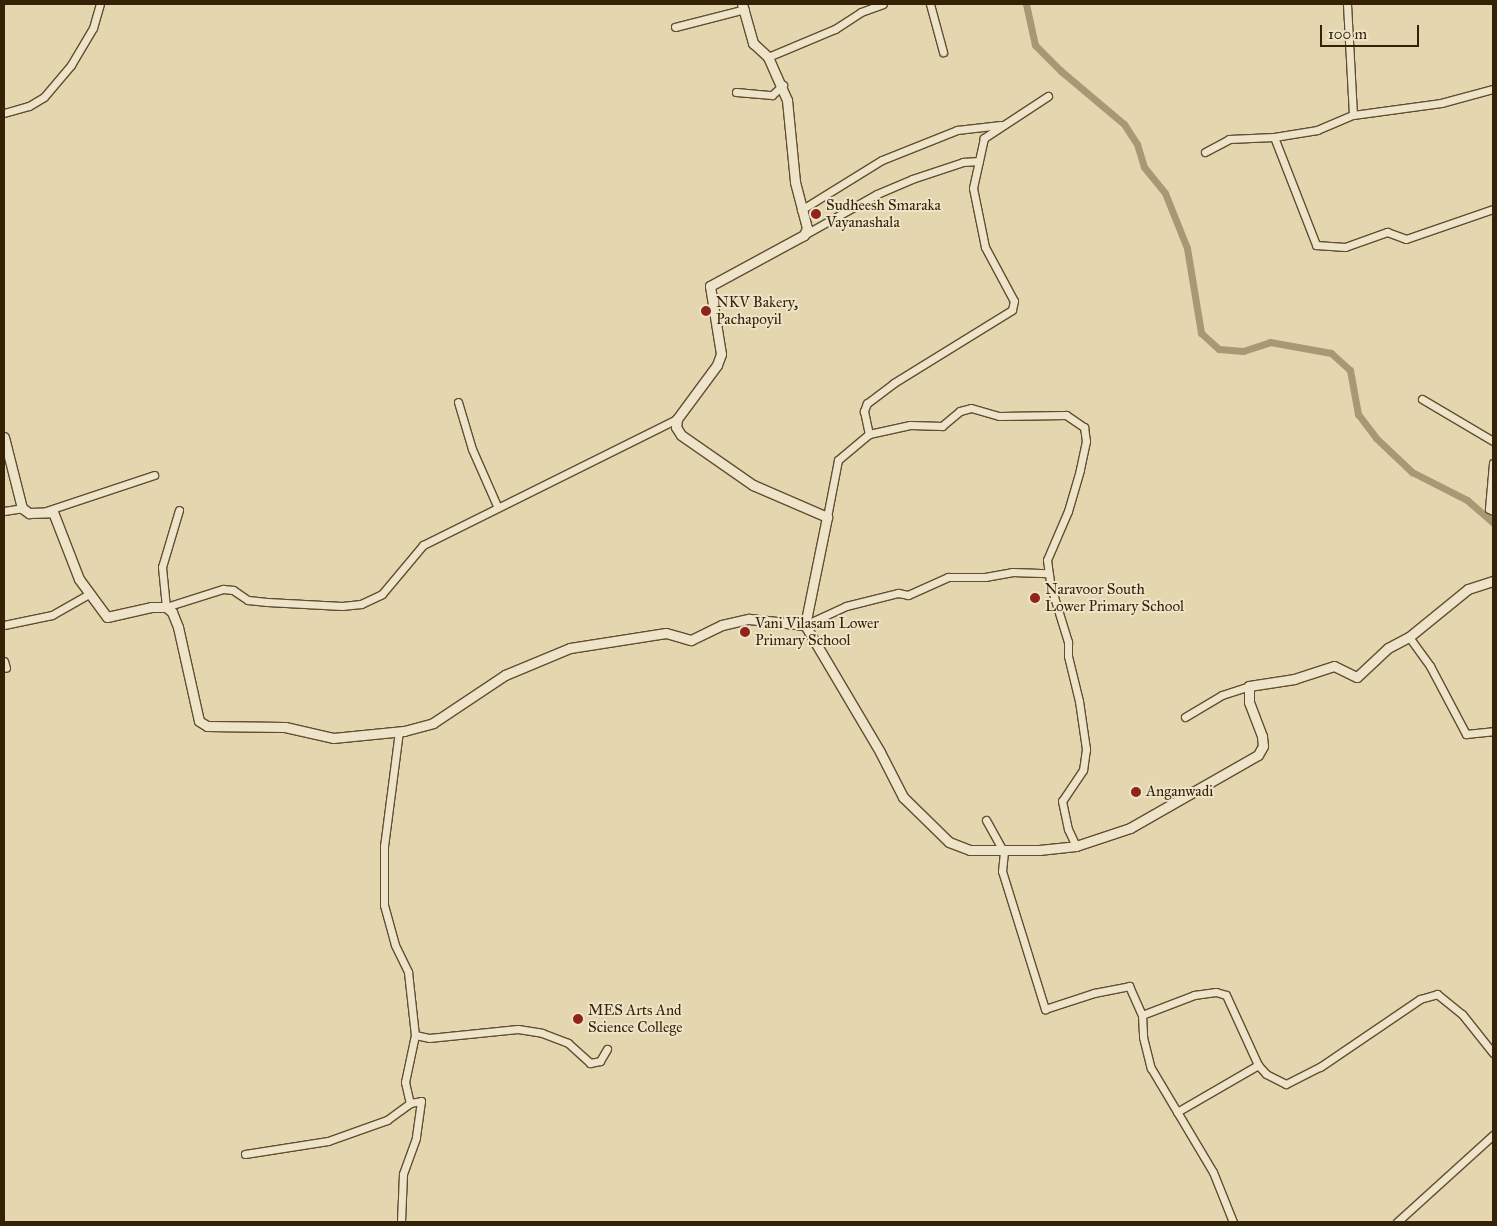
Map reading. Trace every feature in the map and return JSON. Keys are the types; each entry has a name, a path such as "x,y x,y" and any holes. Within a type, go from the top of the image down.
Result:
{"street":[{"path":"4,113 29,106 44,97 75,58 93,28 100,4"},
{"path":"768,57 836,30 861,12 883,4"},
{"path":"930,4 943,52"},
{"path":"1347,4 1353,114"},
{"path":"675,28 744,6 753,42 768,57 783,85 801,210 807,228 804,235"},
{"path":"736,92 772,95 783,85"},
{"path":"1205,152 1229,139 1274,137 1316,130 1353,114 1441,103 1493,89"},
{"path":"869,434 864,419 867,403 894,383 1012,310 1014,301 990,259 976,213 973,188 984,138 1048,96"},
{"path":"801,210 882,160 958,130 1002,125"},
{"path":"1274,137 1316,245 1345,247 1387,232 1406,239 1493,209"},
{"path":"46,511 53,512 57,518 71,560 89,594 107,617 151,606 166,607 223,589 233,590 248,600 362,604 382,594 423,545 676,419 717,365 721,354 710,286 877,194 912,179 963,162 979,161"},
{"path":"1422,399 1493,441"},
{"path":"458,402 472,449 498,508"},
{"path":"1076,846 1068,829 1062,801 1083,770 1086,749 1079,700 1068,656 1068,642 1048,573 1047,560 1068,511 1084,453 1084,427 1078,420 1066,415 1000,416 971,408 960,410 942,426 910,425 869,434 838,460 805,625 880,752 903,797 948,842 970,850 1004,852 1076,846 1138,824 1258,754 1263,746 1262,736 1249,702 1249,686"},
{"path":"676,419 676,426 681,434 753,485 827,517"},
{"path":"4,437 22,508 29,513 46,511 154,475"},
{"path":"1493,463 1489,501 1489,508 1493,511"},
{"path":"4,511 22,508"},
{"path":"179,510 162,567 166,607 178,627 199,721 207,726 285,727 333,738 399,731 433,723 505,675 570,648 666,633 691,640 722,625 749,619 805,625 846,606 898,593 908,595 948,578 985,577 1012,572 1048,573"},
{"path":"1185,717 1222,694 1249,686 1294,679 1334,666 1357,677 1388,648 1409,637 1468,589 1493,581"},
{"path":"4,625 52,615 89,594"},
{"path":"1409,637 1430,666 1466,734 1493,731"},
{"path":"399,731 384,846 384,905 395,945 408,972 415,1035 405,1082 410,1103"},
{"path":"986,820 1004,852 1002,871 1045,1009 1094,993 1129,986 1142,1014 1143,1037 1151,1068 1213,1172 1233,1222"},
{"path":"1142,1014 1194,995 1216,992 1226,995 1258,1065 1266,1074 1286,1084 1293,1083 1420,999 1437,994 1462,1014 1493,1053"},
{"path":"415,1035 429,1038 518,1029 542,1033 568,1043 590,1063 600,1061 607,1049"},
{"path":"1177,1112 1258,1065"},
{"path":"245,1154 328,1140 387,1120 410,1103 421,1101 416,1138 403,1174 402,1222"},
{"path":"1397,1222 1493,1134"}],"waterway":[{"path":"1026,4 1035,45 1061,71 1124,124 1137,144 1144,167 1165,193 1187,248 1201,333 1219,349 1243,351 1270,342 1331,353 1350,370 1358,414 1376,438 1412,472 1467,500 1493,523"}],"place":[{"name":"Sudheesh Smaraka Vayanashala","path":"816,214"},
{"name":"NKV Bakery, Pachapoyil","path":"706,311"},
{"name":"Naravoor South Lower Primary School","path":"1035,598"},
{"name":"Vani Vilasam Lower Primary School","path":"745,632"},
{"name":"Anganwadi","path":"1136,792"},
{"name":"MES Arts And Science College","path":"578,1019"}]}
